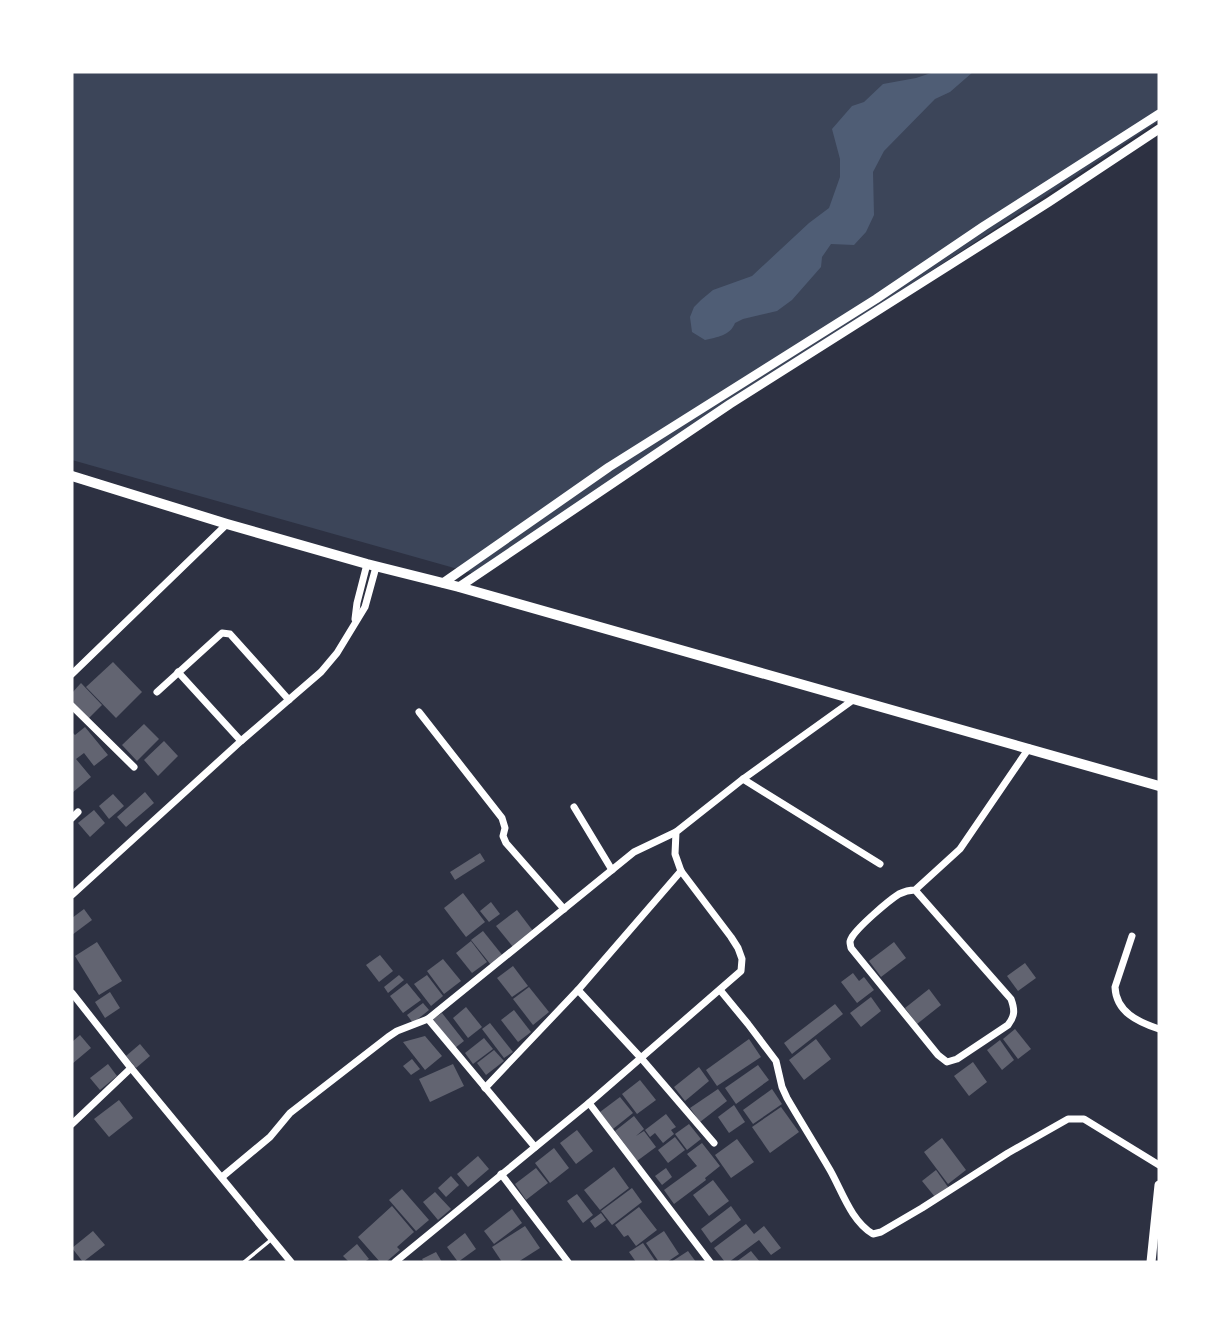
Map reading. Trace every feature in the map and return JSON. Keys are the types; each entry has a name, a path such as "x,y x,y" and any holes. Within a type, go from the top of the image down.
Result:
{"main road":[{"path":"72,476 372,566 459,587 1159,786"}],"street":[{"path":"443,583 609,467 876,299 1159,114"},
{"path":"459,587 730,404 1159,129"},
{"path":"72,674 227,524"},
{"path":"72,895 321,672 337,653 354,624 357,603 372,566"},
{"path":"157,692 222,633 226,633 230,634 289,700"},
{"path":"178,672 241,741"},
{"path":"222,1177 270,1137 290,1113 388,1037 428,1019 634,852 676,832 743,779 853,700"},
{"path":"72,705 134,767"},
{"path":"419,712 502,818 506,843 564,909"},
{"path":"915,890 1011,999 1015,1010 1008,1025 957,1059 947,1062 938,1055 860,958 850,943 851,939 898,895 915,890 960,849 1029,748"},
{"path":"743,779 880,864"},
{"path":"574,807 612,870"},
{"path":"395,1262 589,1102 741,971 742,959 738,948 681,871 675,854 676,832"},
{"path":"485,1088 578,990 681,871"},
{"path":"1132,936 1115,987 1115,996 1125,1013 1159,1029"},
{"path":"578,990 714,1143"},
{"path":"720,990 776,1061 787,1098 851,1210 873,1234 922,1208 1008,1153 1068,1119 1084,1119 1159,1165"},
{"path":"72,993 291,1262"},
{"path":"428,1019 535,1147"},
{"path":"72,1124 131,1068"},
{"path":"589,1102 710,1262"},
{"path":"501,1174 568,1262"},
{"path":"1151,1262 1159,1185"}],"lane":[{"path":"244,1262 272,1239"}],"shaded area":[{"path":"72,72 1159,72 1159,121 472,573 72,460"},
{"path":"934,72 973,72 950,92 935,99 884,151 873,172 874,215 866,232 854,245 831,244 822,257 821,267 792,300 777,311 743,319 726,333 714,338 705,340 692,332 690,317 701,300 713,290 752,276 829,208 840,177 840,159 832,129 852,106 864,102 883,84"}],"building":[{"path":"113,662 142,692 116,718 86,687"},
{"path":"81,683 102,705 88,719 72,702 72,693"},
{"path":"144,724 159,739 137,761 122,745"},
{"path":"85,727 108,755 94,766 84,753 76,759 91,777 72,793 72,732 75,735"},
{"path":"164,741 178,756 158,776 144,760"},
{"path":"145,792 154,803 126,827 117,817"},
{"path":"113,794 124,806 109,819 99,806"},
{"path":"94,810 105,823 90,837 78,823"},
{"path":"480,853 485,861 455,880 450,872"},
{"path":"463,893 485,922 466,937 444,908"},
{"path":"491,902 500,914 489,922 480,911"},
{"path":"84,909 92,920 72,935 72,918"},
{"path":"517,910 533,931 513,947 496,926"},
{"path":"483,931 503,956 491,965 471,940"},
{"path":"471,941 487,962 472,973 456,953"},
{"path":"97,942 122,981 99,995 75,956"},
{"path":"894,942 906,958 881,977 869,961"},
{"path":"380,955 393,971 379,982 366,965"},
{"path":"443,959 461,981 444,994 427,971"},
{"path":"1025,963 1036,978 1018,991 1007,976"},
{"path":"513,966 528,986 512,997 497,978"},
{"path":"853,973 859,981 864,977 874,990 857,1003 841,982"},
{"path":"399,975 404,980 388,993 384,987"},
{"path":"427,975 443,996 431,1006 414,984"},
{"path":"407,983 421,1000 403,1013 390,996"},
{"path":"529,987 549,1012 533,1025 513,999"},
{"path":"929,989 941,1005 917,1024 905,1008"},
{"path":"110,992 120,1008 105,1018 95,1002"},
{"path":"871,997 881,1011 861,1027 850,1013"},
{"path":"423,1003 429,1010 413,1023 407,1015"},
{"path":"835,1004 843,1014 792,1054 784,1043"},
{"path":"466,1007 482,1027 468,1038 453,1018"},
{"path":"514,1010 531,1032 518,1042 501,1020"},
{"path":"442,1013 464,1041 455,1048 433,1019"},
{"path":"490,1023 513,1052 504,1058 482,1029"},
{"path":"1015,1029 1031,1049 1018,1059 1003,1039"},
{"path":"80,1035 91,1048 72,1064 72,1042"},
{"path":"425,1036 442,1056 425,1070 403,1042"},
{"path":"484,1038 493,1049 473,1064 465,1053"},
{"path":"749,1039 761,1057 717,1086 706,1070"},
{"path":"816,1039 831,1059 804,1080 789,1060"},
{"path":"1000,1040 1014,1060 1002,1070 987,1050"},
{"path":"140,1044 150,1056 136,1068 126,1056"},
{"path":"494,1050 504,1061 486,1075 477,1063"},
{"path":"412,1059 420,1069 411,1075 403,1066"},
{"path":"973,1062 987,1082 969,1096 954,1076"},
{"path":"108,1064 117,1076 100,1090 90,1078"},
{"path":"453,1064 464,1086 430,1102 419,1079"},
{"path":"758,1065 769,1080 736,1104 725,1088"},
{"path":"699,1067 709,1081 685,1101 674,1087"},
{"path":"640,1080 656,1100 637,1114 622,1094"},
{"path":"718,1089 727,1101 700,1122 690,1108"},
{"path":"772,1089 782,1104 753,1124 743,1110"},
{"path":"620,1097 633,1113 613,1129 600,1112"},
{"path":"119,1100 133,1118 109,1137 94,1119"},
{"path":"734,1105 745,1122 729,1133 718,1117"},
{"path":"781,1107 799,1132 770,1153 752,1127"},
{"path":"666,1114 676,1127 671,1130 674,1134 663,1143 655,1133 650,1137 645,1130"},
{"path":"634,1116 644,1129 636,1136 644,1131 656,1147 637,1161 615,1131"},
{"path":"689,1124 701,1139 687,1150 675,1134"},
{"path":"577,1130 593,1151 576,1164 560,1143"},
{"path":"675,1137 685,1150 668,1163 658,1150"},
{"path":"942,1138 966,1170 948,1184 924,1152"},
{"path":"737,1139 754,1162 731,1178 715,1155"},
{"path":"702,1143 720,1166 674,1204 664,1190 697,1166 687,1154"},
{"path":"554,1148 569,1168 550,1183 535,1163"},
{"path":"478,1156 489,1169 468,1187 457,1174"},
{"path":"614,1167 629,1188 600,1210 584,1190"},
{"path":"536,1168 548,1183 526,1200 515,1184"},
{"path":"666,1168 672,1177 662,1185 655,1176"},
{"path":"936,1170 948,1187 935,1197 922,1181"},
{"path":"451,1176 459,1185 446,1197 438,1188"},
{"path":"713,1180 729,1201 709,1216 693,1195"},
{"path":"632,1188 642,1202 612,1225 601,1211"},
{"path":"402,1189 429,1220 416,1231 389,1200"},
{"path":"435,1192 451,1209 438,1220 423,1202"},
{"path":"577,1194 593,1215 583,1223 567,1201"},
{"path":"392,1206 414,1232 397,1247 400,1250 386,1262 380,1262 358,1237"},
{"path":"731,1206 741,1220 711,1243 701,1229"},
{"path":"639,1207 657,1230 636,1246 628,1235 624,1237 615,1225"},
{"path":"512,1209 522,1223 494,1244 484,1231"},
{"path":"601,1213 606,1220 595,1228 590,1221"},
{"path":"746,1224 754,1234 764,1226 781,1248 771,1255 759,1240 729,1262 725,1262 714,1248"},
{"path":"525,1226 540,1248 518,1262 502,1262 492,1247"},
{"path":"93,1231 105,1245 83,1262 72,1248"},
{"path":"664,1231 679,1254 667,1262 659,1262 646,1243"},
{"path":"465,1233 476,1249 458,1262 447,1247"},
{"path":"643,1243 656,1262 636,1262 629,1252"},
{"path":"357,1244 369,1259 364,1262 349,1262 343,1256"},
{"path":"688,1251 696,1262 671,1262"},
{"path":"751,1251 760,1262 736,1262"},
{"path":"436,1252 442,1262 424,1262 422,1259"}]}
